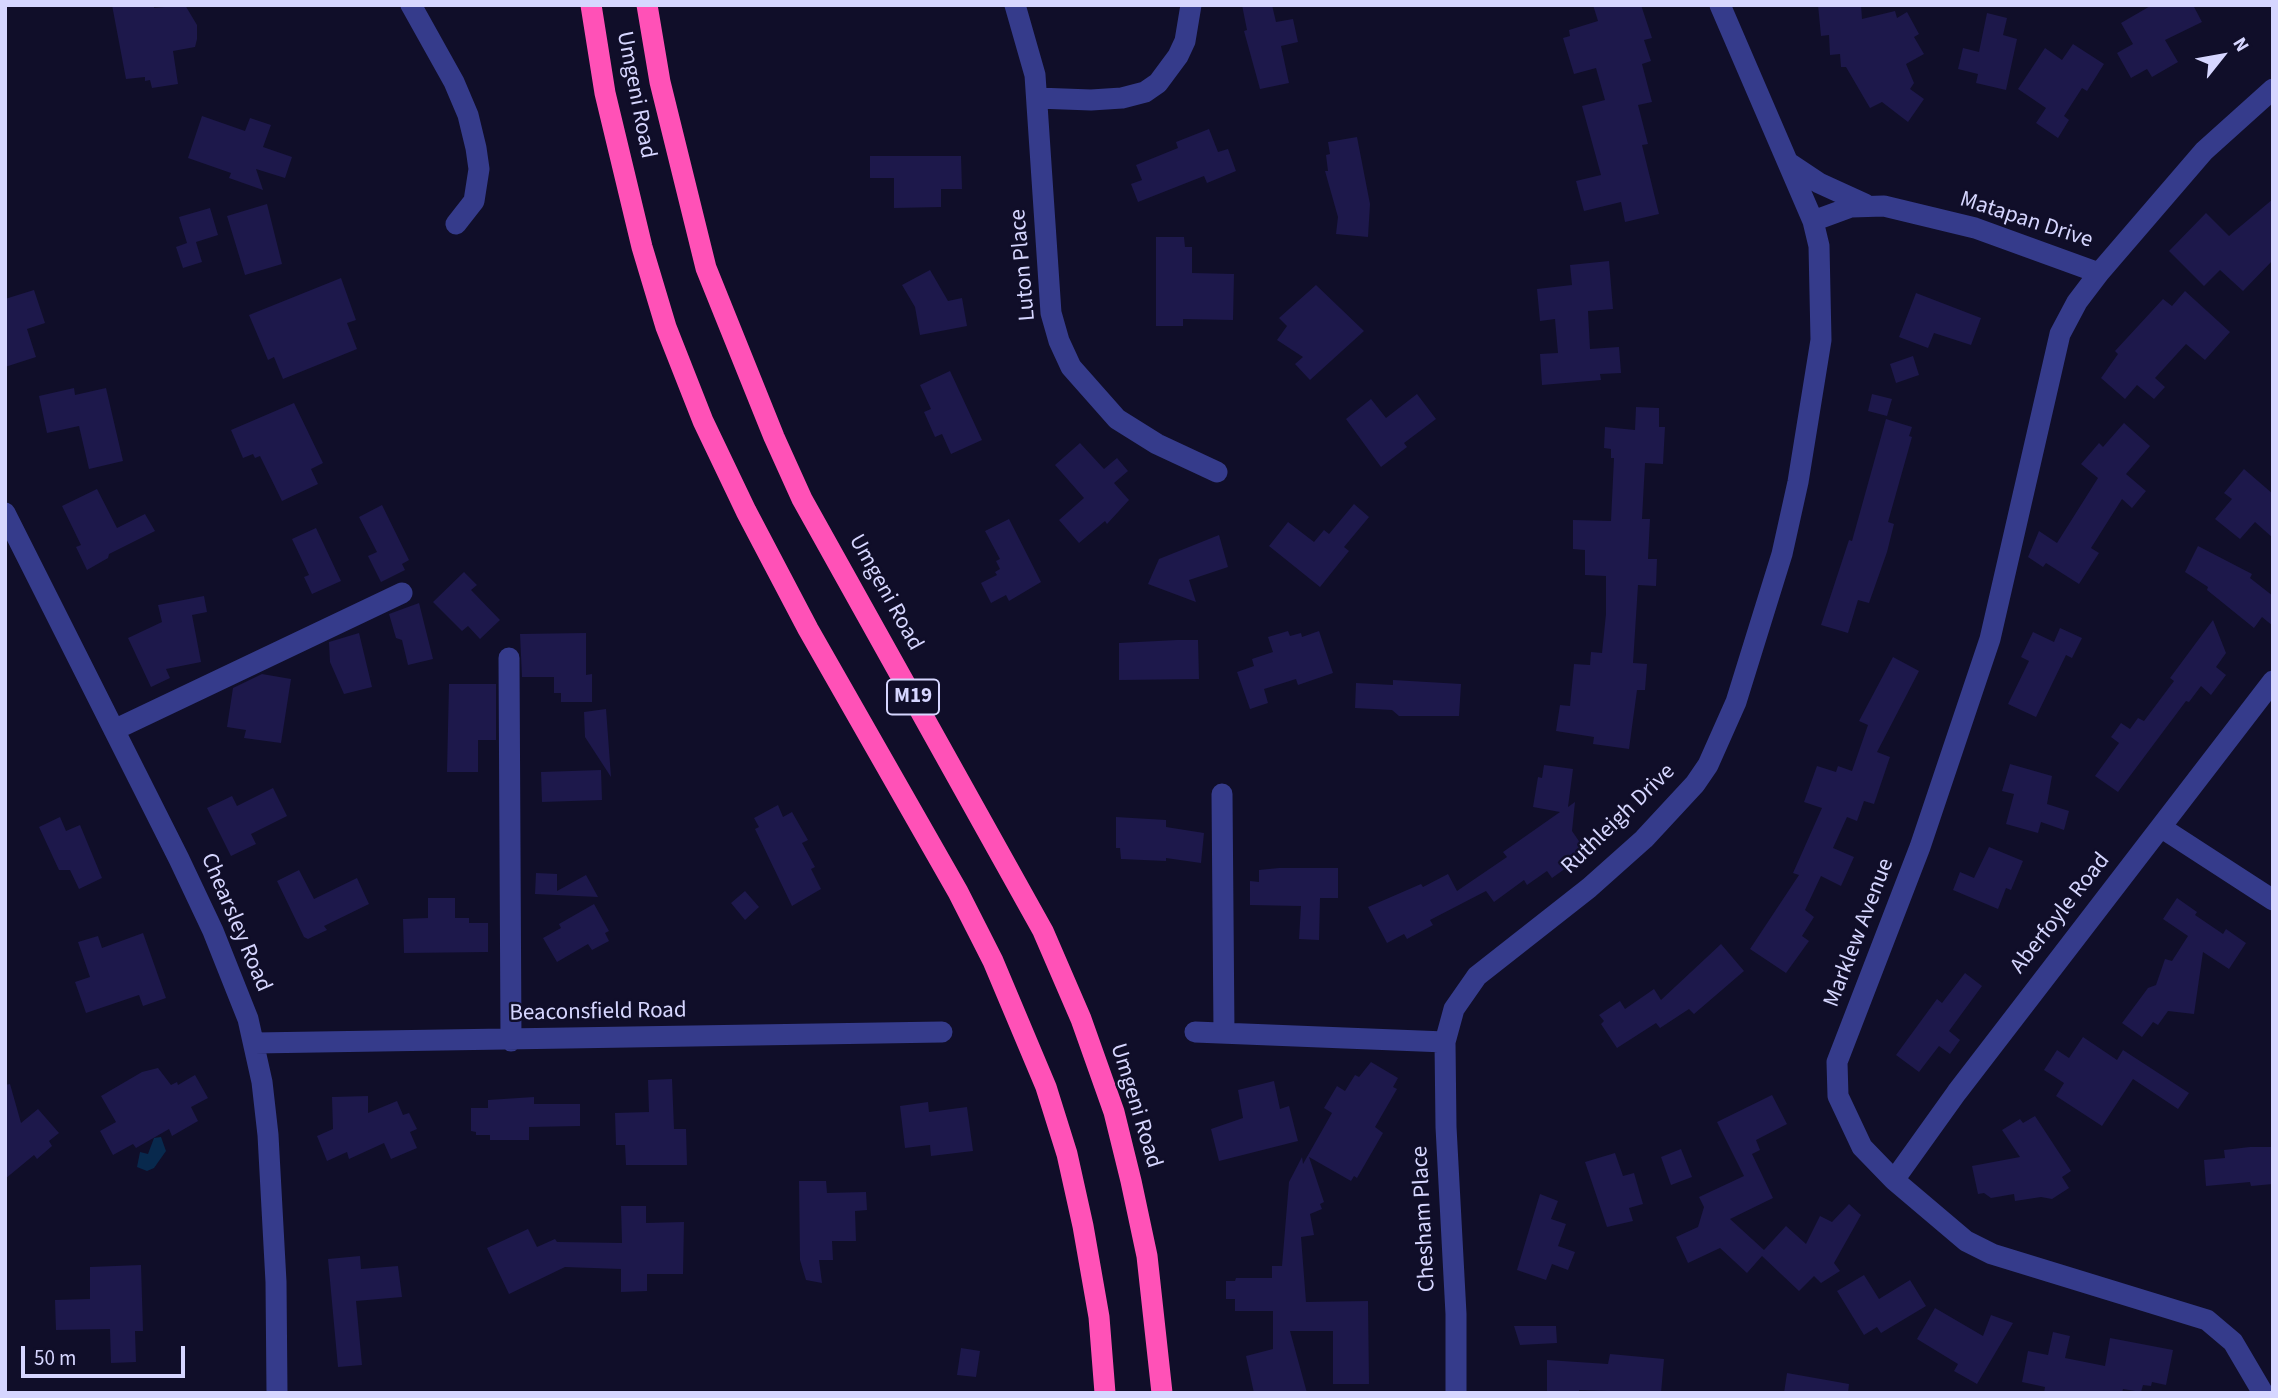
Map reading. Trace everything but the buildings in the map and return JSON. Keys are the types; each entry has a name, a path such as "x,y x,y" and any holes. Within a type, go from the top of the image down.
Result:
{"highway":[{"name":"Umgeni Road","path":"591,5 605,93 642,247 666,327 703,421 746,511 808,629 958,892 1021,1022 1046,1087 1067,1154 1083,1226 1099,1317 1105,1393"},
{"name":"Umgeni Road","path":"647,5 660,82 706,268 769,426 809,511 1043,931 1081,1019 1114,1112 1131,1181 1149,1270 1162,1393"}],"street":[{"path":"411,5 454,82 468,115 479,169 474,201 456,224"},
{"name":"Luton Place","path":"1015,5 1035,75 1051,313 1070,367 1117,419 1157,444 1217,472"},
{"path":"1037,98 1091,100 1144,92 1158,83 1178,56 1185,41 1191,5"},
{"name":"Ruthleigh Drive","path":"1445,1042 1454,1009 1477,976 1589,888 1644,839 1695,784 1723,737 1782,554 1813,405 1822,302 1819,246 1814,221 1720,5"},
{"name":"Matapan Drive","path":"1814,221 1833,212 1865,204 1975,228 2099,273 2204,151 2273,89"},
{"path":"1789,163 1819,183 1865,204"},
{"name":"Marklew Avenue","path":"2099,273 2077,302 2060,334 1990,639 1920,847 1837,1062 1838,1096 1862,1147 1894,1180 1966,1241 1992,1254 2207,1320 2233,1342 2263,1393"},
{"name":"Chearsley Road","path":"5,513 213,931 255,1043 268,1135 276,1282 277,1393"},
{"path":"114,730 402,593"},
{"path":"509,658 511,1041"},
{"name":"Aberfoyle Road","path":"1894,1180 2014,1016 2273,681"},
{"path":"1222,794 1224,1034"},
{"path":"2162,828 2273,900"},
{"name":"Beaconsfield Road","path":"255,1043 942,1032"},
{"path":"1195,1032 1445,1042"},
{"name":"Chesham Place","path":"1445,1042 1446,1127 1456,1314 1456,1393"}],"water":[{"path":"161,1137 166,1151 154,1168 147,1171 137,1167 140,1152 148,1154 154,1138"}]}
